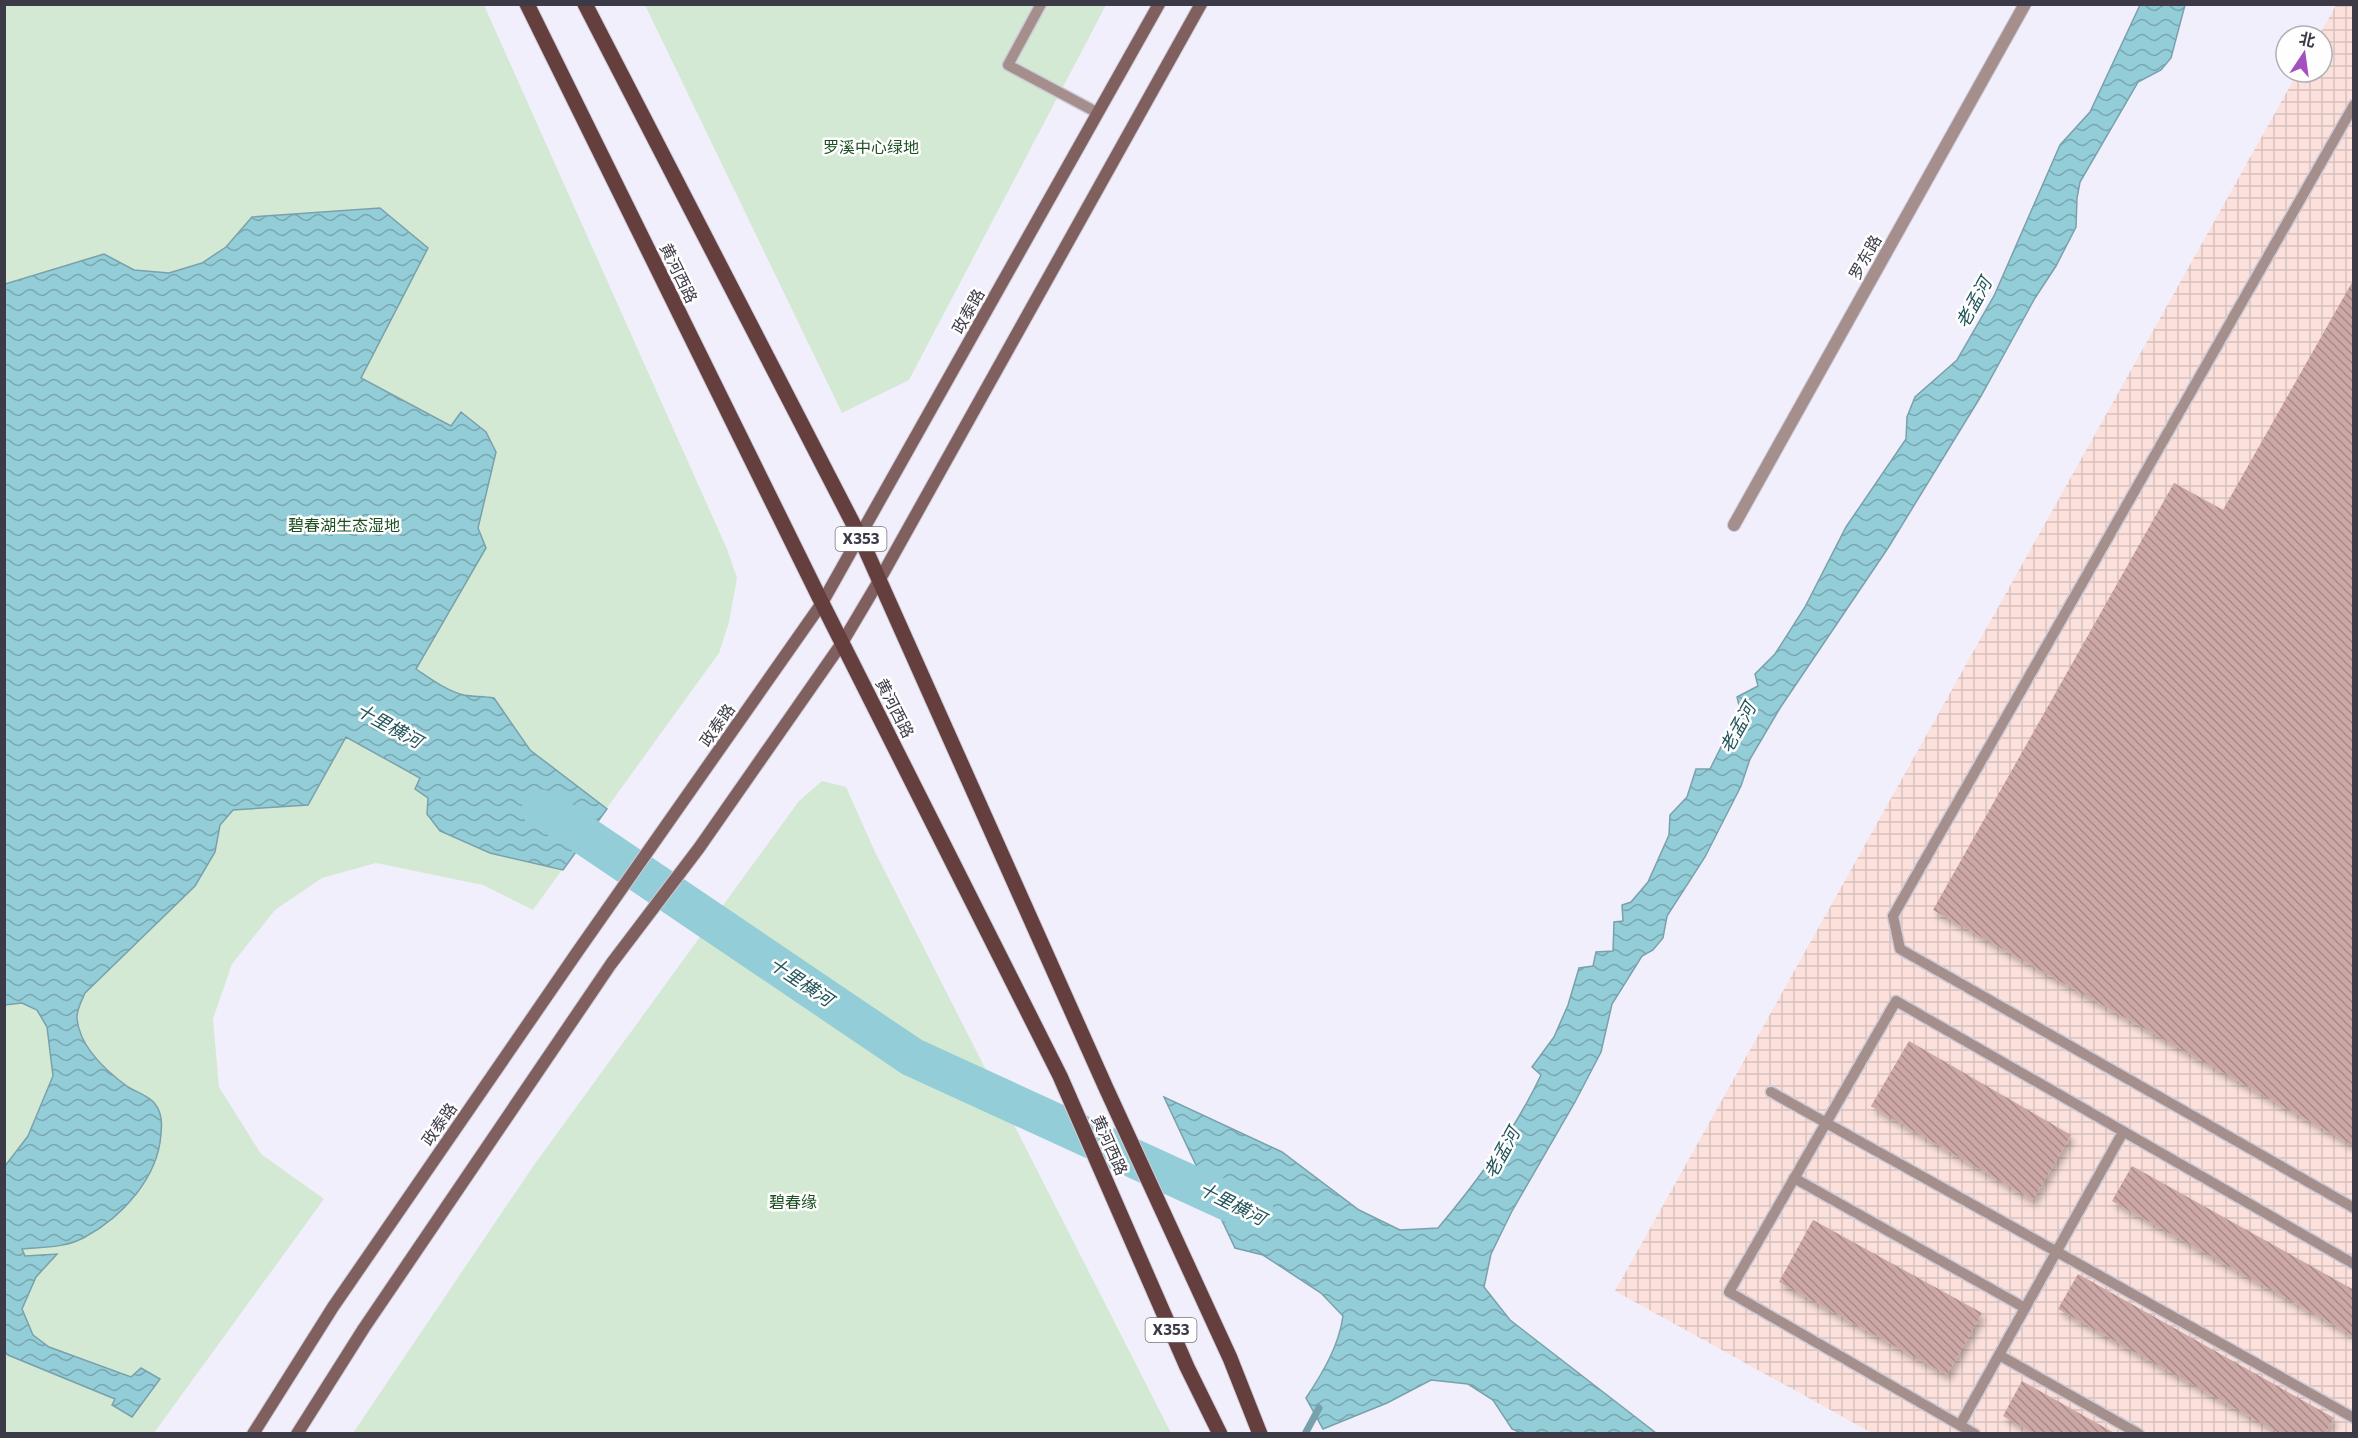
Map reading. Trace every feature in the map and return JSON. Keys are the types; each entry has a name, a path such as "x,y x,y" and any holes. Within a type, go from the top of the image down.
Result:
{"main road":[{"name":"黄河西路","path":"526,4 822,603 1060,1076 1187,1367 1220,1434"},
{"name":"黄河西路","path":"585,4 880,579 1106,1088 1230,1358 1260,1434"},
{"name":"政泰路","path":"253,1434 333,1307 578,951 822,603 1159,4"},
{"path":"297,1434 370,1318 611,964 699,848 842,643 1201,4"}],"street":[{"name":"罗东路","path":"1734,525 2025,4"}],"lane":[{"path":"1041,4 1008,65 1098,113"},
{"path":"2354,105 1893,916 1900,949 2354,1208"},
{"path":"1975,1434 1729,1292 1896,1001 2354,1264"},
{"path":"1771,1092 2354,1418"},
{"path":"1960,1425 2123,1132"},
{"path":"1794,1178 2025,1308"},
{"path":"1999,1355 2139,1434"}],"shaded area":[{"path":"2336,5 2353,5 2353,1433 1872,1433 1615,1291 2291,84 2334,84 2334,24 2326,24"}],"green space":[{"name":"碧春湖生态湿地","path":"5,5 484,5 727,549 737,578 729,622 719,653 533,910 483,885 376,863 322,878 275,910 232,964 213,1019 219,1087 261,1154 324,1199 154,1433 5,1434"},
{"name":"罗溪中心绿地","path":"645,5 1106,5 909,380 842,413"},
{"name":"碧春缘","path":"822,781 846,787 875,852 1171,1433 353,1433 534,1165 799,801"}],"water":[{"path":"2140,5 2185,5 2171,58 2161,70 2138,82 2080,182 2076,227 2056,266 2035,298 1981,396 1888,548 1780,708 1750,759 1741,786 1705,857 1667,916 1663,938 1653,950 1642,956 1612,1004 1601,1052 1512,1211 1491,1254 1484,1287 1510,1320 1656,1433 1521,1433 1512,1429 1493,1400 1468,1384 1431,1380 1387,1403 1323,1429 1306,1398 1334,1349 1343,1316 1321,1293 1263,1255 1235,1248 1164,1097 1282,1152 1359,1210 1400,1230 1438,1228 1481,1174 1519,1116 1541,1075 1532,1067 1554,1037 1568,1005 1579,968 1593,966 1596,952 1613,951 1614,922 1623,921 1622,905 1631,902 1648,882 1669,835 1670,815 1687,797 1696,769 1710,769 1740,709 1737,697 1758,686 1755,674 1775,654 1805,607 1846,527 1906,439 1907,417 1915,397 1957,360 1994,296 2060,145 2090,112"},
{"path":"380,208 428,248 361,378 451,426 461,412 486,432 496,452 478,528 486,548 416,669 451,691 468,696 494,698 530,750 607,809 563,870 490,853 440,831 427,814 428,798 415,789 420,778 346,737 308,805 233,810 220,825 215,852 195,886 85,993 77,1016 83,1040 95,1058 111,1074 155,1104 161,1122 158,1150 153,1166 136,1194 125,1207 99,1229 78,1241 22,1249 25,1256 57,1254 36,1277 22,1309 33,1335 49,1347 131,1377 141,1368 160,1379 132,1417 112,1405 115,1399 5,1352 5,1166 28,1136 53,1076 47,1027 37,1010 22,1003 5,1005 5,284 104,254 134,270 169,273 202,263 226,247 252,217"}],"building":[{"path":"2354,279 2354,1146 1933,910 2174,483 2223,510"},
{"path":"1909,1041 2071,1135 2033,1200 1871,1106"},
{"path":"2132,1166 2354,1290 2354,1336 2112,1201"},
{"path":"1813,1220 1982,1313 1947,1375 1779,1282"},
{"path":"2078,1274 2334,1418 2325,1434 2281,1434 2058,1309"},
{"path":"2022,1381 2116,1434 2035,1434 2003,1416"}],"waterway":[{"name":"十里横河","path":"541,809 566,823 912,1057 1255,1214"},
{"name":"老孟河","path":"1305,1434 1319,1408"}]}
